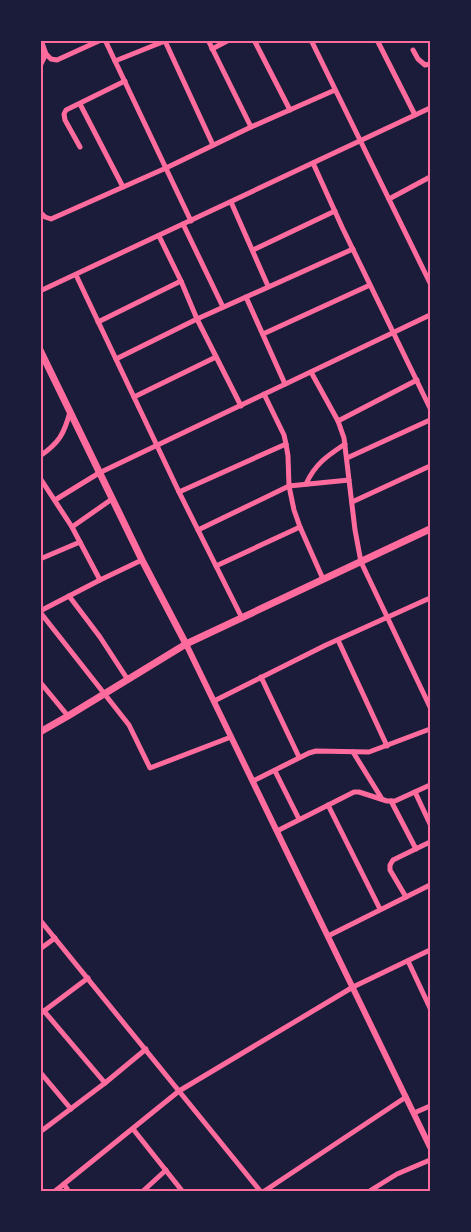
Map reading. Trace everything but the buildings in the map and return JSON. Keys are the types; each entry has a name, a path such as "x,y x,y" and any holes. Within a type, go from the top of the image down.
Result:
{"main road":[{"path":"40,350 142,560 186,644"},
{"path":"40,732 186,644 430,529"}],"street":[{"path":"41,40 46,54 51,59 57,60 103,40 125,81 191,221"},
{"path":"208,40 251,127"},
{"path":"254,40 290,110"},
{"path":"311,40 429,275 430,283"},
{"path":"377,40 415,115"},
{"path":"115,61 166,41 213,145"},
{"path":"212,49 226,41"},
{"path":"413,50 424,65 430,64"},
{"path":"40,66 46,54"},
{"path":"80,147 65,120 66,110 125,81"},
{"path":"40,212 45,218 51,219 335,90"},
{"path":"80,104 123,187"},
{"path":"40,291 430,108"},
{"path":"313,164 430,408"},
{"path":"389,199 430,177"},
{"path":"231,202 268,286"},
{"path":"253,250 335,211"},
{"path":"183,225 223,307"},
{"path":"159,236 197,319 241,406"},
{"path":"116,359 197,319 352,249"},
{"path":"76,275 179,492 242,618"},
{"path":"98,322 181,281"},
{"path":"263,334 370,285"},
{"path":"246,297 285,384"},
{"path":"55,500 99,473 430,315"},
{"path":"134,397 216,357"},
{"path":"311,372 341,428 361,562 428,697 430,707"},
{"path":"338,421 417,381"},
{"path":"264,394 284,435 288,456 289,486 300,527 323,579"},
{"path":"40,456 55,446 66,427 70,411"},
{"path":"347,458 430,420"},
{"path":"179,492 286,444"},
{"path":"306,484 312,472 326,457 345,444"},
{"path":"352,502 430,466"},
{"path":"40,478 72,527 100,580"},
{"path":"198,531 289,486 350,480"},
{"path":"72,527 112,499"},
{"path":"216,566 300,527"},
{"path":"40,559 80,542"},
{"path":"142,560 40,611 129,725 150,768 231,737"},
{"path":"69,596 100,637 128,680"},
{"path":"213,701 430,598"},
{"path":"338,640 387,746"},
{"path":"186,644 430,1147"},
{"path":"261,677 299,757"},
{"path":"40,682 69,716"},
{"path":"253,782 299,757 316,751 369,752 430,729"},
{"path":"353,752 382,799"},
{"path":"275,771 299,819"},
{"path":"277,831 354,792 392,801 430,785"},
{"path":"415,792 430,824"},
{"path":"392,801 416,849"},
{"path":"328,805 380,909"},
{"path":"406,897 390,870 390,865 393,860 430,842"},
{"path":"328,936 430,885"},
{"path":"40,920 262,1191 406,1097"},
{"path":"40,949 55,938"},
{"path":"54,1191 179,1091 353,987 430,950"},
{"path":"408,961 430,1008"},
{"path":"87,978 42,1013 105,1083"},
{"path":"40,1132 146,1049"},
{"path":"40,1072 71,1108"},
{"path":"414,1113 430,1106"},
{"path":"133,1129 183,1191"},
{"path":"368,1191 397,1174 430,1160"},
{"path":"142,1191 166,1170"},
{"path":"64,1184 69,1191"}]}
